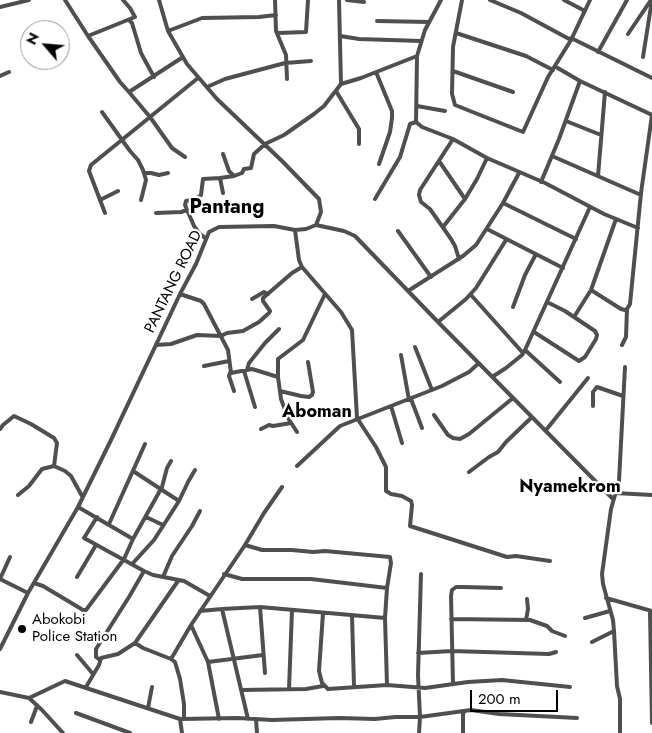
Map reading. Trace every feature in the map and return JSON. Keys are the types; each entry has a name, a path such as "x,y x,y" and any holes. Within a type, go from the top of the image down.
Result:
{"street":[{"path":"0,7 29,0"},
{"path":"65,0 120,82 150,117 172,148 185,157"},
{"path":"88,36 135,17 123,0"},
{"path":"159,0 168,31 198,78 310,188 318,199 321,212 316,225 344,231 355,236 613,499"},
{"path":"275,0 278,33 286,55 287,79"},
{"path":"278,33 306,32 308,0"},
{"path":"339,0 341,84"},
{"path":"347,0 364,2"},
{"path":"416,122 417,56 429,22 441,0"},
{"path":"462,0 453,47 452,94 455,105 523,132 548,77 571,39 590,0"},
{"path":"490,0 521,13 652,78"},
{"path":"564,0 585,11"},
{"path":"598,52 626,0"},
{"path":"628,34 651,0"},
{"path":"643,57 651,0"},
{"path":"168,31 202,18 276,15"},
{"path":"129,20 132,23 141,53 154,77"},
{"path":"378,20 429,22"},
{"path":"456,33 526,56 652,115 641,195 630,304 627,309 626,337 622,345"},
{"path":"340,36 367,40 421,41"},
{"path":"205,238 198,233 185,205 186,201 196,199 201,195 203,179 234,176 242,173 244,169 251,168 254,154 264,144 284,135 314,114 324,106 341,84 417,56"},
{"path":"129,92 183,57"},
{"path":"206,87 225,79 285,63 311,61"},
{"path":"453,70 513,92"},
{"path":"0,76 9,72"},
{"path":"376,72 392,111 386,146 379,164"},
{"path":"105,213 89,168 98,158 123,140 198,78"},
{"path":"541,182 580,81"},
{"path":"336,91 360,129 359,144"},
{"path":"598,176 605,92"},
{"path":"417,106 445,111"},
{"path":"102,112 138,160 145,173 146,180 141,200"},
{"path":"566,121 601,135"},
{"path":"375,199 400,156 408,127 413,122 416,122"},
{"path":"416,122 422,127 453,139 487,158 541,182 616,220 638,228"},
{"path":"453,139 418,195 421,202 430,209 443,227 455,246 459,259"},
{"path":"223,154 229,171 234,176"},
{"path":"552,156 641,195"},
{"path":"443,227 477,179 487,158"},
{"path":"439,161 464,199"},
{"path":"145,173 158,176 168,173"},
{"path":"408,291 476,246 519,173"},
{"path":"220,178 223,193"},
{"path":"100,200 118,191"},
{"path":"503,203 576,239"},
{"path":"492,377 506,368 524,352 590,207"},
{"path":"156,213 187,210"},
{"path":"574,317 591,290 616,220"},
{"name":"PANTANG ROAD","path":"0,647 28,593 78,507 196,264 209,232 218,227 274,226 295,230 306,229 316,225"},
{"path":"486,229 563,268"},
{"path":"295,230 299,260 302,267 341,312 352,330 357,418 376,447 386,467 386,491 411,501 410,526 507,557 516,556 550,561"},
{"path":"398,231 431,277"},
{"path":"438,322 471,295 506,240"},
{"path":"513,307 525,275 536,254"},
{"path":"156,345 171,344 197,335 221,336 243,330 259,322 270,311 262,299 292,273 302,267"},
{"path":"591,290 621,309 627,309"},
{"path":"252,299 264,292 268,294"},
{"path":"180,294 201,301 204,304 228,352 229,376 234,392"},
{"path":"297,432 286,414 280,391 278,359 303,340 325,294"},
{"path":"471,295 524,352 560,382"},
{"path":"534,332 579,361 583,360 596,340 597,333 547,302"},
{"path":"255,407 246,370 249,363 265,343 279,329"},
{"path":"415,348 432,390"},
{"path":"401,355 410,399 422,428"},
{"path":"204,366 229,361"},
{"path":"280,391 301,396 309,397 312,395 308,362"},
{"path":"297,466 329,437 335,429 357,418 456,380 479,363"},
{"path":"620,733 620,699 617,686 614,631 602,574 613,499 619,481 625,367"},
{"path":"230,372 234,374 252,369 278,377"},
{"path":"546,430 588,378"},
{"path":"593,406 593,392 597,387 623,396"},
{"path":"434,415 448,435 452,438 460,439 469,434 513,398"},
{"path":"391,406 402,443"},
{"path":"0,429 14,416 54,438 57,443 54,466"},
{"path":"469,472 489,456 498,452 532,417"},
{"path":"261,429 269,425 291,423"},
{"path":"109,524 145,444"},
{"path":"34,583 86,610 124,559 160,489 171,462"},
{"path":"18,495 29,486 42,469 54,466 71,476 82,496"},
{"path":"133,563 149,548 179,501 195,470"},
{"path":"133,471 179,501"},
{"path":"171,659 200,611 282,487"},
{"path":"615,493 652,495"},
{"path":"78,507 133,539"},
{"path":"163,578 169,562 200,511"},
{"path":"146,517 163,526"},
{"path":"97,518 83,537 133,563 144,571 192,585 210,596"},
{"path":"77,577 96,545"},
{"path":"245,545 262,550 325,551 388,556 391,559 385,618 387,685"},
{"path":"10,557 0,580 28,593"},
{"path":"100,660 96,657 96,649 144,571"},
{"path":"224,574 242,579 311,579 387,588"},
{"path":"419,733 418,653 421,574"},
{"path":"86,687 100,660 104,657 118,654 135,643 178,581"},
{"path":"452,684 451,593 456,587 501,588"},
{"path":"606,598 651,611 652,723"},
{"path":"526,620 527,599"},
{"path":"200,611 260,607 385,618"},
{"path":"260,607 265,673"},
{"path":"222,609 248,719"},
{"path":"289,689 292,610"},
{"path":"585,618 610,611"},
{"path":"323,613 319,655 320,680 323,686"},
{"path":"352,616 354,686"},
{"path":"451,619 526,620 541,623 552,631 566,636"},
{"path":"191,625 208,662 219,719"},
{"path":"592,642 614,631"},
{"path":"135,643 175,662 184,704 182,733"},
{"path":"418,653 504,651 549,654 556,652"},
{"path":"76,655 93,674"},
{"path":"208,662 264,655"},
{"path":"241,690 387,685 419,688 502,680 570,687"},
{"path":"29,698 63,682 86,687 182,719 256,720 420,717 465,710 539,717 577,718"},
{"path":"148,708 152,687"},
{"path":"0,692 29,698 63,733"},
{"path":"31,722 37,706"},
{"path":"464,733 463,713 465,710"},
{"path":"76,713 130,733"},
{"path":"256,720 257,733"}],"place":[{"name":"Abokobi Police Station","path":"22,629"}],"district":[{"name":"Pantang","path":"227,208"},
{"name":"Aboman","path":"317,413"},
{"name":"Nyamekrom","path":"570,488"}]}
